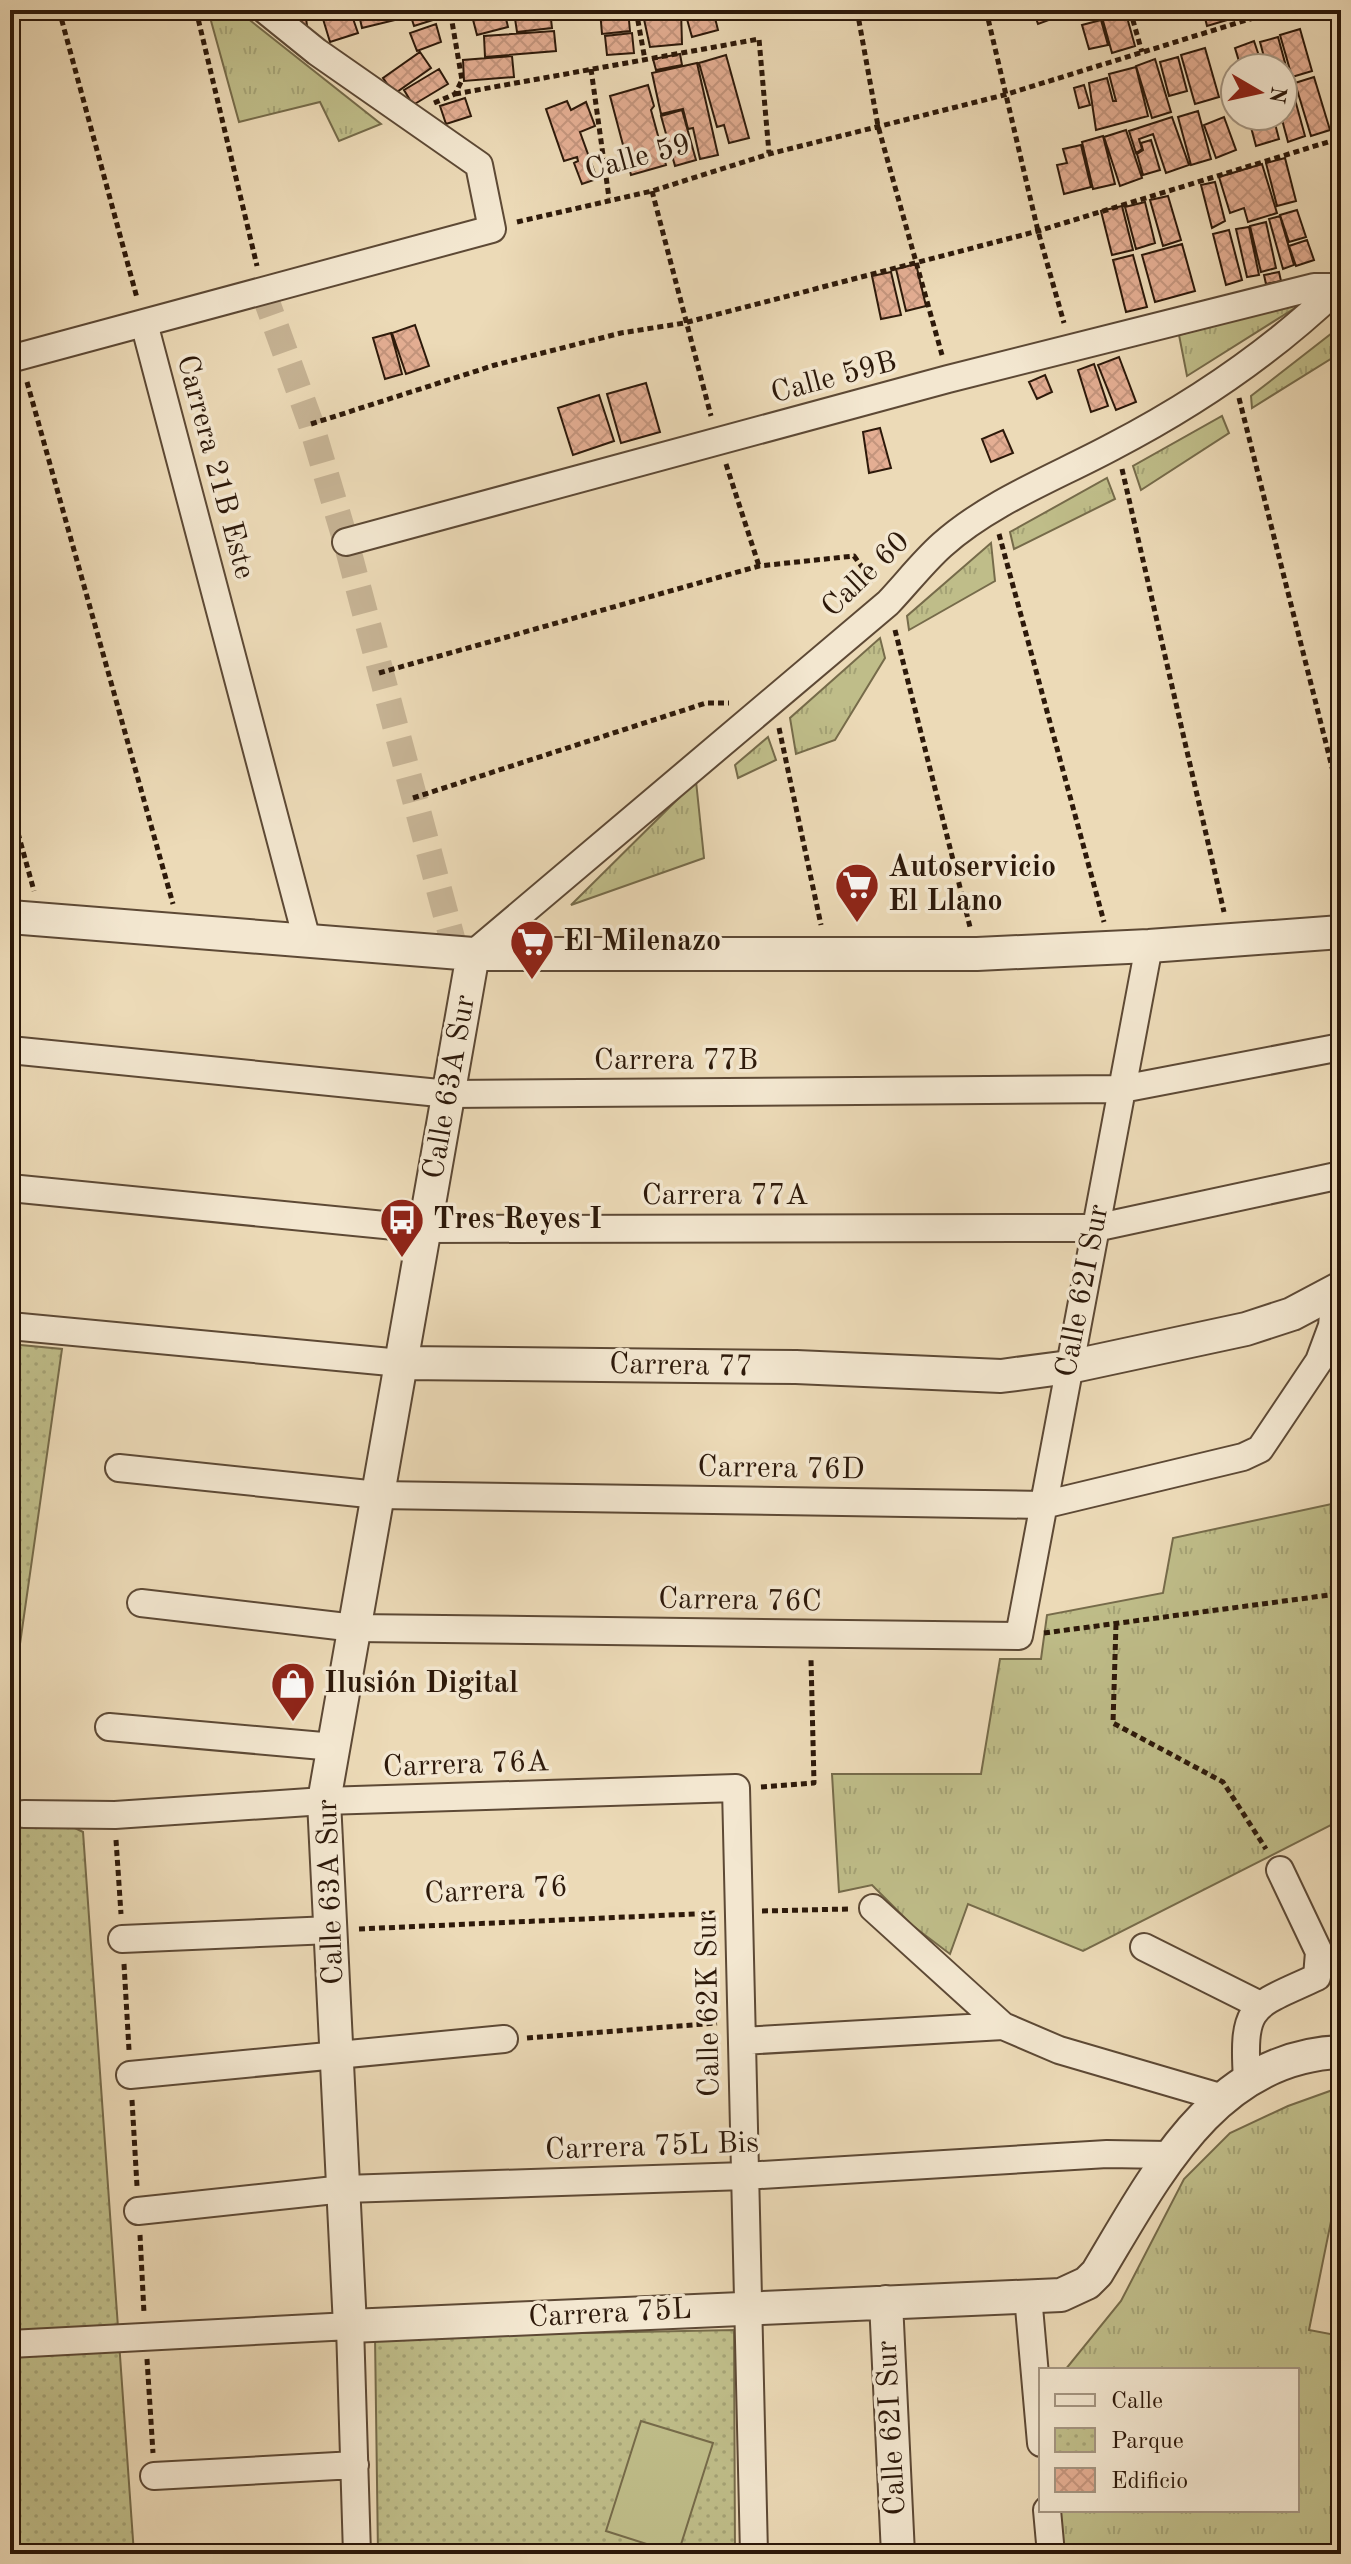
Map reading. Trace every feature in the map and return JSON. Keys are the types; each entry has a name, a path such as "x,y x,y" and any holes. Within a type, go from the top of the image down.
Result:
{"street":[{"path":"15,358 492,229 479,165 317,52 265,10"},
{"name":"Calle 59B","path":"346,542 948,379 1314,287 1339,288"},
{"name":"Calle 60","path":"473,954 774,703 888,603 943,544 993,510 1117,445 1233,374 1293,331 1339,288"},
{"name":"Carrera 21B Este","path":"144,323 307,940"},
{"path":"26,917 473,954 827,957 977,954 1341,932"},
{"name":"Calle 62I Sur","path":"1019,1636 1149,946"},
{"name":"Calle 63A Sur","path":"357,2554 344,2189 324,1801 473,954"},
{"name":"Carrera 77B","path":"10,1050 449,1094 1122,1089 1341,1047"},
{"name":"Carrera 77A","path":"10,1188 425,1229 1095,1228 1341,1175"},
{"name":"Carrera 77","path":"10,1326 401,1363 796,1367 966,1376 1069,1367 1246,1329 1292,1314 1338,1290"},
{"name":"Carrera 76D","path":"119,1468 378,1495 1043,1505 1243,1457 1260,1449 1319,1361 1332,1326 1338,1290"},
{"name":"Carrera 76C","path":"141,1603 355,1628 1019,1636"},
{"path":"109,1727 334,1747"},
{"name":"Carrera 76A","path":"24,1814 115,1815 324,1801 736,1788"},
{"name":"Calle 62K Sur","path":"736,1788 754,2554"},
{"path":"1235,2089 1248,2024 1258,2004 1317,1977 1319,1952 1280,1870"},
{"path":"873,1908 1003,2026 1059,2050 1235,2089"},
{"path":"122,1939 331,1930"},
{"path":"1144,1947 1258,2004"},
{"path":"742,2031 1003,2026"},
{"path":"130,2075 504,2039"},
{"path":"1168,2155 1235,2089 1272,2065 1304,2055 1341,2052"},
{"name":"Carrera 75L Bis","path":"138,2211 344,2189 745,2176 1107,2154 1168,2155"},
{"name":"Carrera 75L","path":"10,2344 1028,2296 1074,2291 1097,2273 1168,2155"},
{"path":"1028,2296 1039,2420"},
{"name":"Calle 62I Sur","path":"886,2302 898,2554"},
{"path":"154,2476 355,2465"},
{"path":"1047,2512 1051,2554"}],"path":[{"name":"Carrera 21B Este","path":"59,10 144,323"},
{"path":"196,10 263,291"},
{"path":"450,10 462,80 455,94"},
{"path":"636,10 645,60"},
{"path":"857,10 878,126 948,379"},
{"path":"986,10 1038,231 1072,348"},
{"path":"1130,10 1142,52"},
{"name":"Calle 59","path":"492,229 609,198 652,191 769,154 1004,95 1279,10"},
{"path":"412,116 455,94 759,39 769,154"},
{"path":"591,69 609,198"},
{"path":"311,424 495,365 621,333 684,323 1038,231 1341,138"},
{"path":"652,191 684,323 759,566"},
{"path":"10,319 15,358 180,930"},
{"path":"1233,374 1341,803"},
{"path":"1117,445 1231,940"},
{"path":"993,510 1111,948"},
{"path":"379,673 759,566 854,556 888,603 977,954"},
{"path":"413,798 706,703 774,703 827,957"},
{"path":"10,804 26,917"},
{"path":"1341,1537 1334,1578 1341,1604"},
{"path":"1019,1636 1337,1594"},
{"path":"1116,1624 1113,1723 1223,1782 1280,1870"},
{"path":"736,1788 814,1783 810,1634"},
{"path":"115,1815 154,2476"},
{"name":"Carrera 76","path":"331,1930 873,1908"},
{"path":"504,2039 742,2031"}],"green space":[{"path":"208,10 237,10 381,124 339,141 320,102 239,122"},
{"path":"1311,298 1187,376 1179,335"},
{"path":"1332,333 1337,355 1252,408 1251,396"},
{"path":"1222,416 1229,433 1141,490 1133,466"},
{"path":"1107,478 1115,499 1014,549 1010,532"},
{"path":"991,543 995,581 909,630 907,616"},
{"path":"880,638 885,658 835,740 796,754 790,718"},
{"path":"768,737 776,760 738,778 735,765"},
{"path":"696,781 704,858 571,905"},
{"path":"10,1344 62,1349 10,1714"},
{"path":"1341,1502 1341,1820 1083,1951 968,1904 950,1954 913,1926 872,1885 839,1892 832,1774 981,1774 1000,1659 1041,1659 1047,1615 1163,1593 1173,1538"},
{"path":"10,1796 83,1832 134,2554 10,2554"},
{"path":"1341,2087 1341,2172 1309,2330 1341,2336 1341,2554 1061,2554 1057,2512 1299,2512 1299,2368 1067,2368 1121,2301 1184,2179 1230,2133 1288,2106"},
{"path":"734,2330 735,2554 378,2554 375,2337"},
{"path":"641,2421 713,2443 678,2554 606,2531"}],"building":[{"path":"156,10 181,10 181,13 157,16"},
{"path":"275,10 305,10 307,26 297,28"},
{"path":"350,10 358,33 330,42 323,19"},
{"path":"358,10 397,10 399,19 362,28"},
{"path":"409,10 434,10 436,19 414,26"},
{"path":"504,10 508,27 477,35 471,12"},
{"path":"550,10 552,28 517,32 514,12"},
{"path":"600,10 628,10 630,31 602,34"},
{"path":"642,10 681,10 682,44 650,47"},
{"path":"713,10 718,30 692,37 685,12"},
{"path":"1033,10 1046,10 1049,20 1038,24"},
{"path":"1100,10 1125,10 1135,46 1112,53"},
{"path":"1203,10 1224,10 1227,20 1207,26"},
{"path":"1101,20 1108,45 1089,49 1082,25"},
{"path":"436,24 441,42 417,51 410,33"},
{"path":"1300,29 1312,71 1299,75 1299,52 1285,52 1280,35"},
{"path":"554,31 556,51 485,57 484,36"},
{"path":"632,33 634,53 607,55 605,36"},
{"path":"1278,37 1282,52 1263,52 1260,42"},
{"path":"1254,41 1258,52 1236,52 1235,48"},
{"path":"1205,48 1219,97 1195,104 1181,55"},
{"path":"420,52 431,68 394,94 383,78"},
{"path":"680,54 682,65 656,70 653,59"},
{"path":"726,55 749,138 729,143 724,125 717,127 699,63"},
{"path":"512,56 514,77 464,81 463,60"},
{"path":"1178,57 1187,91 1169,96 1160,62"},
{"path":"1155,59 1171,112 1152,118 1136,66"},
{"path":"697,63 718,155 700,159 693,128 688,129 683,109 661,114 652,73"},
{"path":"1136,67 1148,116 1096,130 1089,83 1107,78 1113,101 1116,101 1109,74"},
{"path":"439,69 448,84 413,105 404,90"},
{"path":"1314,77 1330,130 1311,136 1299,96 1299,82"},
{"path":"648,85 654,106 651,110 666,165 631,175 610,96"},
{"path":"1084,85 1090,105 1079,108 1074,88"},
{"path":"465,98 471,116 446,124 440,106"},
{"path":"567,101 571,110 586,102 595,126 580,132 597,179 582,184 574,163 578,161 577,157 564,161 546,109"},
{"path":"682,110 696,160 675,166 661,116"},
{"path":"1198,111 1211,159 1191,165 1178,117"},
{"path":"1299,114 1305,136 1288,142 1285,132 1299,132"},
{"path":"1172,117 1189,165 1166,173 1153,134 1139,139 1142,149 1136,153 1129,131"},
{"path":"1219,119 1219,132 1229,132 1236,150 1216,158 1204,125"},
{"path":"1126,130 1142,178 1120,186 1104,137"},
{"path":"1252,132 1277,132 1279,139 1256,146"},
{"path":"1103,136 1115,184 1093,189 1082,142"},
{"path":"1151,140 1160,170 1143,175 1137,154 1143,150 1141,143"},
{"path":"1081,145 1091,187 1064,194 1057,165 1067,163 1063,149"},
{"path":"1285,158 1296,201 1277,206 1266,163"},
{"path":"1262,164 1277,213 1248,222 1244,208 1230,213 1219,177"},
{"path":"1215,182 1225,221 1212,228 1201,185"},
{"path":"1168,196 1181,240 1163,246 1150,200"},
{"path":"1145,202 1155,243 1136,249 1125,207"},
{"path":"1122,206 1133,250 1112,255 1101,211"},
{"path":"1297,210 1306,237 1289,242 1280,215"},
{"path":"1280,216 1294,265 1283,269 1269,219"},
{"path":"1266,222 1276,268 1261,272 1250,226"},
{"path":"1249,227 1259,275 1247,277 1236,229"},
{"path":"1229,230 1242,280 1226,285 1213,234"},
{"path":"1307,240 1314,260 1296,266 1289,246"},
{"path":"1182,244 1195,291 1155,302 1142,255"},
{"path":"1133,255 1147,307 1126,312 1113,260"},
{"path":"916,264 926,306 906,311 896,269"},
{"path":"891,272 901,315 881,319 872,276"},
{"path":"1279,272 1281,281 1266,284 1264,275"},
{"path":"415,325 429,366 406,374 392,333"},
{"path":"391,333 402,374 385,379 373,338"},
{"path":"1119,357 1136,402 1116,410 1098,365"},
{"path":"1094,364 1108,406 1091,412 1078,370"},
{"path":"1045,375 1052,392 1037,399 1029,382"},
{"path":"646,383 660,432 621,443 607,394"},
{"path":"599,395 614,441 573,455 558,408"},
{"path":"880,428 891,468 869,473 863,432"},
{"path":"1003,430 1013,453 991,462 982,439"}],"tunnel":[{"path":"263,291 311,424 346,542 456,953"}],"place":[{"name":"Autoservicio El Llano","path":"857,924"},
{"name":"El Milenazo","path":"532,981"},
{"name":"Tres Reyes I","path":"402,1259"},
{"name":"Ilusión Digital","path":"293,1723"}]}
